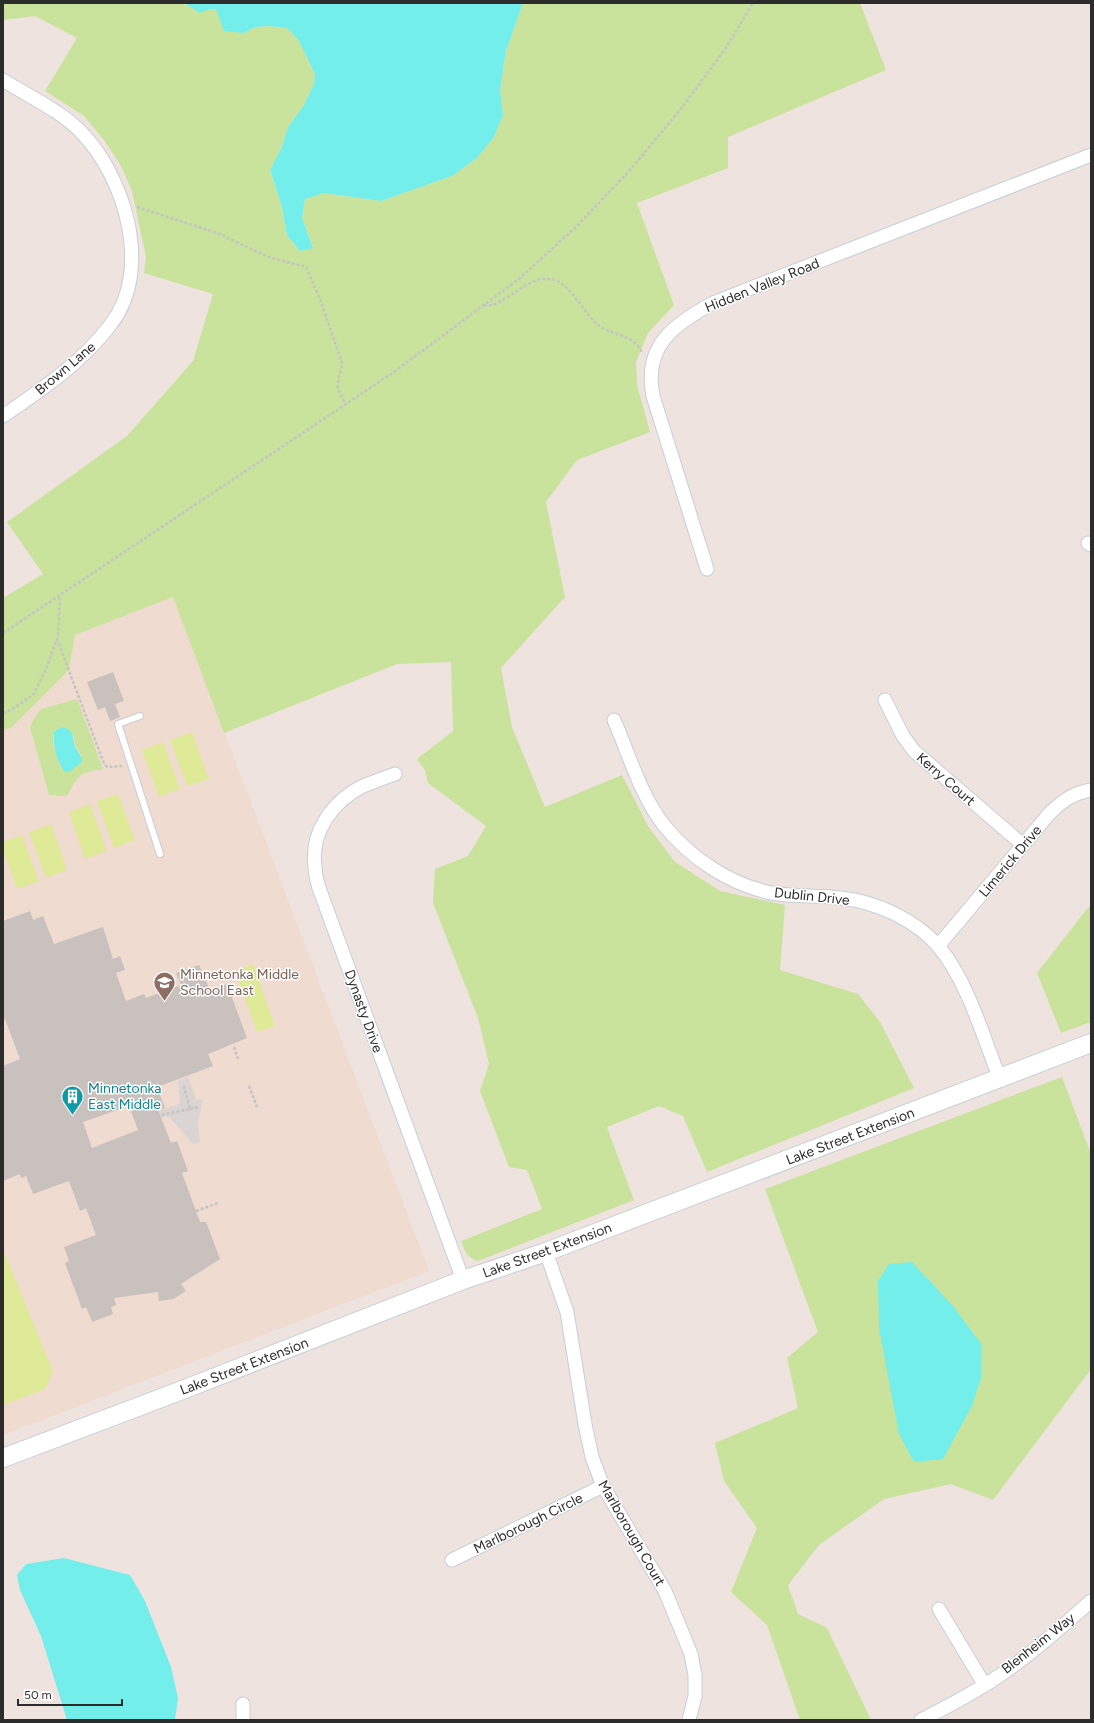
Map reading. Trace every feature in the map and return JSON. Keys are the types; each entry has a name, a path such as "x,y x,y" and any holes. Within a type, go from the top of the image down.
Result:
{"street":[{"name":"Brown Lane","path":"3,81 66,118 82,132 111,175 123,203 132,241 129,286 112,323 91,349 74,364 53,381 3,416"},
{"name":"Hidden Valley Road","path":"707,569 653,396 650,382 652,366 660,346 670,332 695,313 713,303 1091,155"},
{"name":"Kerry Court","path":"886,700 903,736 914,751 1023,845"},
{"name":"Dublin Drive","path":"614,720 638,778 649,801 663,824 680,843 700,860 722,874 740,882 771,892 797,896 840,898 866,902 891,912 914,926 938,946 951,965 964,989 1000,1078"},
{"name":"Dynasty Drive","path":"395,774 364,786 336,805 325,820 319,834 315,850 314,867 319,888 463,1280"},
{"name":"Limerick Drive","path":"938,946 1061,802 1074,795 1091,790"},
{"name":"Lake Street Extension","path":"3,1458 463,1280 546,1252 1091,1044"},
{"name":"Marlborough Court","path":"546,1252 567,1312 585,1424 592,1457 603,1486 665,1591 691,1654 695,1675 695,1696 689,1720"},
{"name":"Marlborough Circle","path":"452,1560 603,1486"},
{"name":"Blenheim Way","path":"921,1720 960,1700 1012,1667 1040,1646 1091,1601"},
{"path":"939,1609 984,1684"},
{"path":"243,1704 243,1720"}],"lane":[{"path":"140,716 118,724 134,778 160,854"}],"path":[{"path":"3,633 394,372 520,278 576,226 630,170 680,110 726,48 754,3"},
{"path":"123,203 217,233 271,258 306,267 320,299 342,363 338,390 345,404"},
{"path":"484,305 493,306 535,280 549,279 557,281 567,287 588,316 599,326 626,337 640,348 644,359 652,366"},
{"path":"3,712 11,710 33,695 46,669 57,639 60,595"},
{"path":"57,639 103,762 107,767 125,766 132,768"},
{"path":"234,1047 238,1059"},
{"path":"183,1084 190,1109"},
{"path":"249,1086 257,1107"},
{"path":"147,1118 199,1107"},
{"path":"196,1211 218,1203"}],"shaded area":[{"name":"Minnetonka Middle School East","path":"173,597 429,1271 3,1435 3,730 11,728 69,670 75,635"},
{"path":"188,1077 196,1099 203,1100 198,1123 200,1142 193,1144 169,1117 147,1119 146,1115 180,1104 178,1081"}],"green space":[{"path":"3,3 184,3 185,5 216,9 244,33 255,27 269,26 287,28 299,41 315,74 314,84 304,105 288,127 281,149 270,171 282,207 287,235 300,251 313,247 302,218 305,199 324,193 381,201 452,176 477,158 494,137 503,115 500,90 506,51 523,3 860,3 886,70 728,137 728,168 637,203 674,305 648,333 636,362 637,385 650,432 577,460 546,502 565,597 501,668 512,727 545,807 622,775 648,826 675,862 720,891 785,905 780,970 858,994 880,1022 914,1088 707,1172 683,1116 659,1106 607,1127 634,1200 478,1261 474,1260 467,1254 461,1241 542,1209 527,1170 509,1167 480,1091 489,1064 478,1018 433,903 435,869 468,856 486,826 428,783 425,770 417,759 453,731 451,662 397,664 224,733 173,597 75,635 69,670 11,728 3,730 3,598 43,574 7,522 127,436 193,361 213,294 144,273 146,257 132,191 120,164 104,140 84,116 45,91 77,38 35,16 3,20"},
{"path":"77,699 103,769 89,772 80,776 67,796 49,795 30,727 41,709","holes":["64,728 74,736 75,745 82,756 59,764 53,743 54,732 58,729"]},
{"path":"192,732 209,779 187,786 170,740"},
{"path":"163,742 180,789 159,797 142,750"},
{"path":"118,794 135,840 114,848 97,801"},
{"path":"90,804 107,851 85,859 69,812"},
{"path":"51,824 67,870 46,878 29,832"},
{"path":"22,835 39,881 17,889 3,850 3,842"},
{"path":"1091,906 1091,1022 1061,1033 1037,973 1087,909"},
{"path":"253,964 275,1026 257,1032 235,971"},
{"path":"1062,1077 1091,1154 1091,1369 993,1500 951,1484 884,1499 819,1545 788,1585 798,1614 827,1628 871,1720 800,1720 767,1625 731,1592 757,1528 724,1481 715,1443 798,1408 787,1358 818,1332 765,1189"},
{"path":"3,1249 53,1371 45,1389 3,1405"}],"water":[{"path":"184,3 523,3 506,51 500,90 503,115 494,137 477,158 452,176 381,201 324,193 305,199 302,218 313,248 300,251 287,235 282,207 270,170 281,149 288,127 304,105 314,84 315,74 299,41 287,28 269,26 255,27 244,33 224,31 216,9 209,9 200,13"},
{"path":"64,727 71,732 75,746 82,760 82,762 69,772 64,771 61,766 57,757 54,742 54,732"},
{"path":"912,1262 953,1306 982,1345 981,1378 972,1406 943,1459 914,1462 899,1434 879,1328 878,1281 889,1264"},
{"path":"64,1558 130,1575 145,1601 171,1667 178,1698 175,1720 67,1720 41,1636 20,1590 17,1575 26,1564"}],"building":[{"path":"113,672 124,701 115,704 120,717 110,721 105,707 98,710 87,682"},
{"name":"Minnetonka East Middle","path":"30,911 33,920 43,916 54,944 103,927 113,959 120,956 125,970 116,973 126,1001 144,994 146,998 181,985 176,973 199,965 210,990 227,984 247,1038 208,1054 213,1066 157,1087 165,1108 158,1110 171,1143 177,1141 188,1171 182,1173 200,1222 206,1222 220,1259 181,1284 186,1291 173,1299 159,1301 158,1292 114,1298 116,1305 111,1307 113,1314 92,1322 86,1307 82,1309 65,1263 69,1261 64,1247 96,1235 86,1208 80,1211 69,1181 33,1194 26,1176 21,1178 20,1174 3,1181 3,1066 20,1059 5,1019 3,1020 3,921","holes":["129,1106 138,1130 92,1148 83,1122"]}],"place":[{"name":"Minnetonka Middle School East","path":"165,1002"},
{"name":"Minnetonka East Middle","path":"73,1116"}]}
